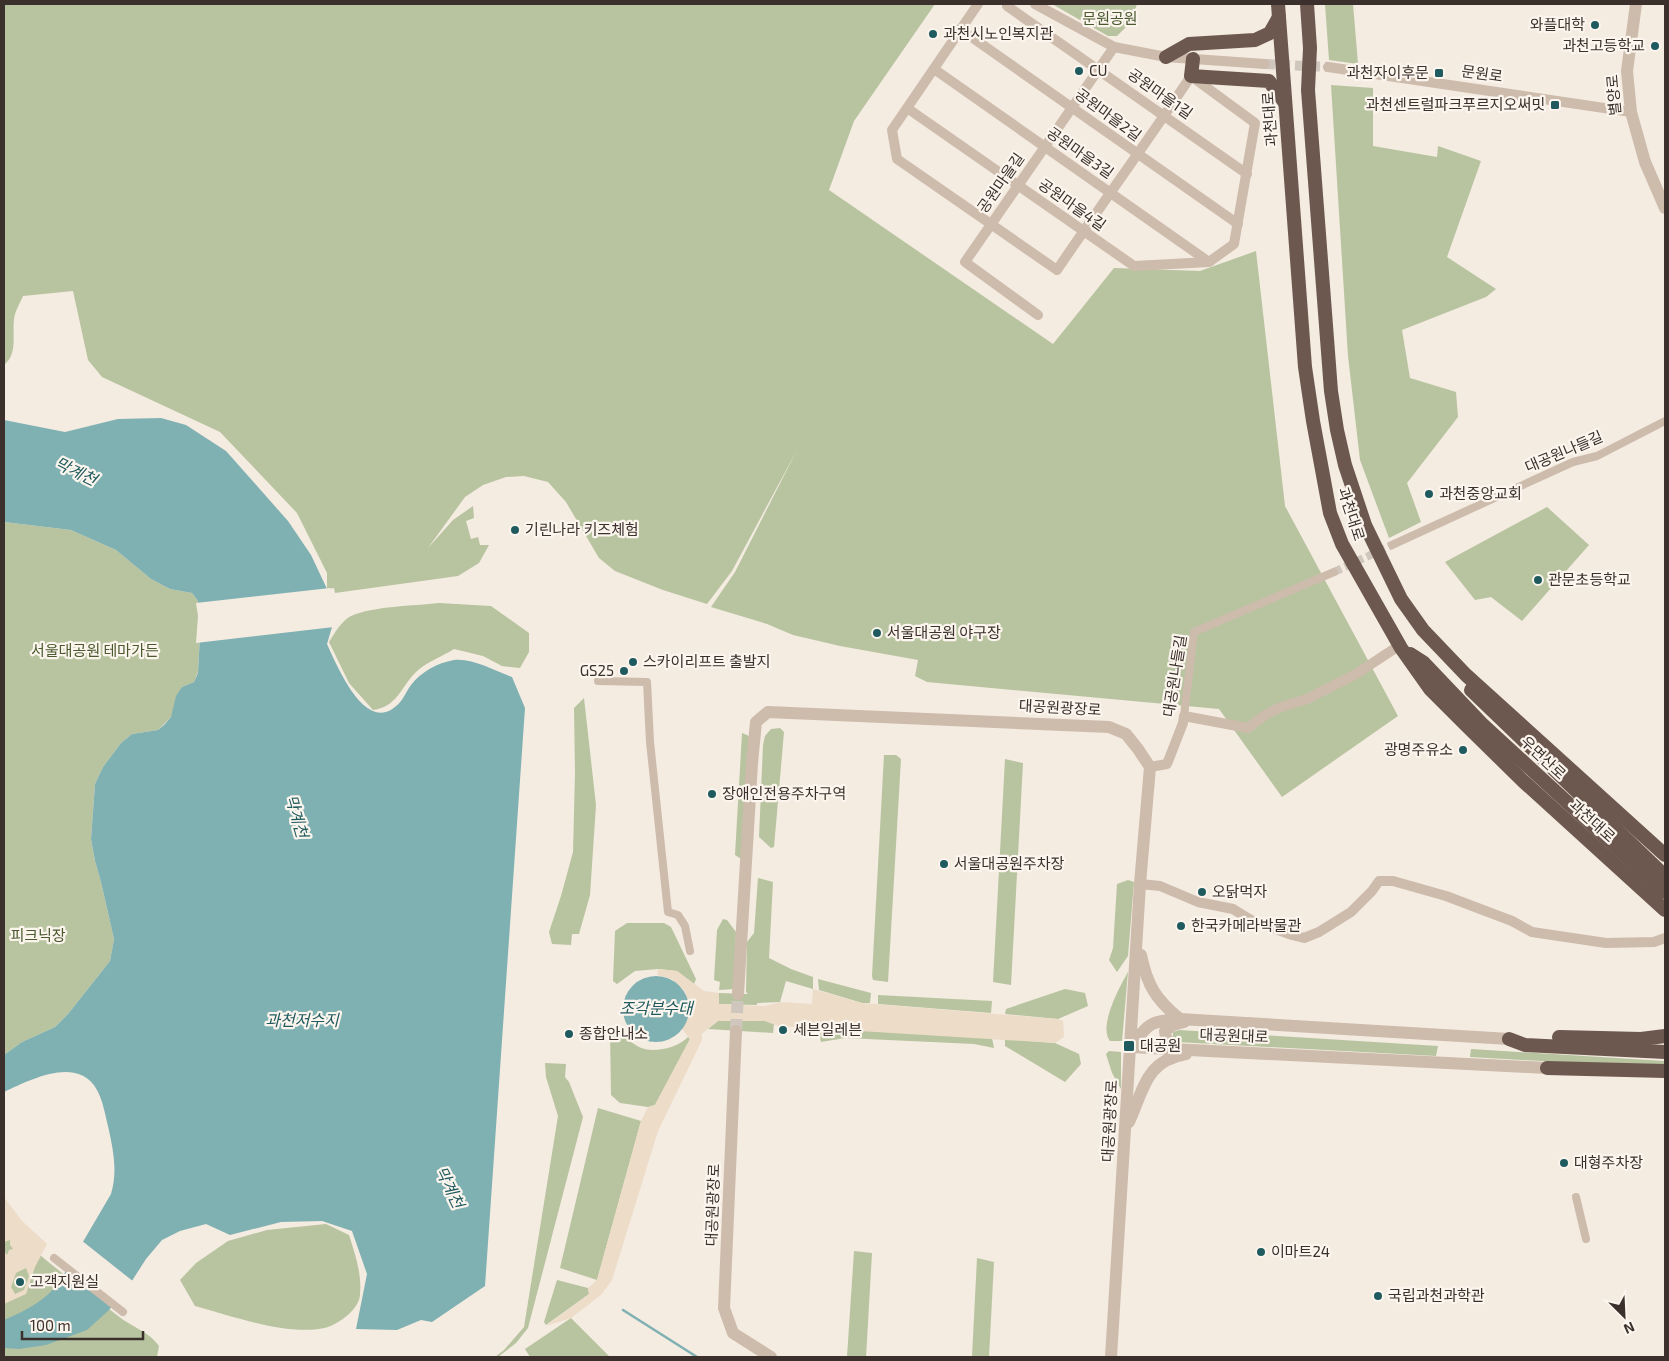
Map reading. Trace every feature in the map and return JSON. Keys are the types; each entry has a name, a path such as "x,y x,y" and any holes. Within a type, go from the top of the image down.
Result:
{"highway":[{"name":"과천대로","path":"1307,4 1310,48 1308,90 1331,391 1337,430 1350,480 1365,525 1401,599 1423,630 1466,675 1665,855"},
{"name":"과천대로","path":"1279,10 1305,367 1330,513 1342,544 1400,647 1430,688 1523,781 1665,910"},
{"path":"1166,57 1189,44 1254,40 1270,33 1279,10"},
{"path":"1193,60 1191,76 1269,81 1286,103"},
{"name":"우면산로","path":"1423,630 1436,655 1665,876"},
{"name":"우면산로","path":"1400,647 1424,663 1483,725 1665,892"},
{"path":"1510,1040 1554,1037 1641,1039 1665,1036"},
{"path":"1510,1040 1525,1045 1665,1052"},
{"path":"1546,1068 1665,1072"},
{"path":"1635,1071 1665,1079"}],"street":[{"path":"978,4 892,130 897,159 1057,270 1191,76 1255,123 1234,244 1209,262"},
{"name":"공원마을1길","path":"1007,4 1007,6 1247,174"},
{"path":"1035,4 1114,47 1166,57 1265,64"},
{"name":"별양로","path":"1636,4 1627,72 1631,112 1645,162 1665,208"},
{"name":"공원마을2길","path":"960,29 1137,155 1238,224"},
{"name":"공원마을길","path":"1038,315 964,262 1114,47"},
{"name":"문원로","path":"1328,67 1631,112"},
{"name":"공원마을3길","path":"934,69 1209,262"},
{"name":"공원마을4길","path":"907,108 1134,266 1209,262"},
{"name":"대공원나들길","path":"1392,545 1573,462 1597,456 1665,421"},
{"name":"대공원나들길","path":"1150,768 1167,764 1184,723 1194,632 1334,572"},
{"path":"1184,716 1248,728 1265,715 1281,707 1307,699 1356,674 1400,647"},
{"path":"598,681 647,682 650,742 668,912 678,915 685,926 690,951"},
{"name":"대공원광장로","path":"738,994 756,722 768,712 1109,727 1126,734 1150,768 1140,884 1111,1357"},
{"path":"1140,884 1160,886 1198,902 1233,909 1251,920 1304,938 1319,932 1351,912 1372,891 1379,881 1393,881 1446,896 1512,922 1532,932 1606,943 1631,944 1654,942 1665,938"},
{"path":"1138,934 1145,974 1153,991 1160,1002 1180,1019"},
{"name":"대공원대로","path":"1131,1047 1145,1027 1160,1020 1180,1019 1510,1040"},
{"path":"1180,1051 1166,1038 1165,1031 1173,1025 1196,1019"},
{"name":"대공원광장로","path":"736,1031 724,1308 733,1333 771,1357"},
{"name":"대공원대로","path":"1131,1047 1180,1051 1208,1050 1546,1068"},
{"path":"1126,1129 1147,1078 1159,1064 1180,1055 1208,1050"},
{"path":"1576,1197 1586,1239"},
{"path":"54,1258 123,1312"}],"green space":[{"path":"4,4 935,4 854,121 829,190 1053,344 1114,268 1200,271 1256,251 1285,506 1398,716 1282,797 1219,709 927,682 915,676 918,660 840,646 793,635 767,624 711,607 735,572 797,450 732,571 707,604 663,590 615,571 599,558 566,502 548,482 524,476 506,477 483,485 465,497 428,548 453,520 473,506 474,518 466,521 471,539 478,537 480,545 489,545 479,563 458,576 335,593 334,588 327,589 327,573 297,513 220,432 102,377 88,360 73,291 23,296 16,310 13,350 4,365"},
{"name":"문원공원","path":"1052,4 1137,4 1131,22 1117,36 1108,36"},
{"path":"1325,4 1353,4 1358,64 1329,60"},
{"path":"1331,85 1373,88 1373,146 1437,157 1438,146 1481,161 1447,257 1496,289 1486,297 1402,330 1410,378 1456,392 1458,417 1407,483 1421,522 1389,538 1360,460 1348,356"},
{"path":"1547,507 1589,545 1522,621 1491,597 1475,600 1445,562"},
{"name":"서울대공원 테마가든","path":"4,522 71,530 116,550 151,579 170,589 192,593 198,601 201,616 198,672 194,682 182,687 171,717 158,730 132,734 121,743 103,767 95,784 91,839 114,939 110,961 68,1014 55,1027 22,1042 4,1055"},
{"path":"439,603 491,606 529,633 529,652 520,668 502,666 483,656 454,649 416,672 398,696 388,705 373,710 349,683 329,642 338,628 351,616 382,608"},
{"path":"584,698 596,805 590,895 579,934 572,934 571,945 552,944 549,932 573,852 574,708"},
{"path":"780,728 784,732 774,847 771,848 759,837 763,745 765,736 771,729"},
{"path":"742,733 749,736 743,860 735,855"},
{"path":"884,755 896,755 901,759 888,982 873,980 872,976"},
{"path":"1005,759 1023,763 1011,985 993,982"},
{"path":"758,878 773,882 769,958 813,977 813,989 786,981 780,1002 758,1003 756,1005 719,1004 719,993 748,994 746,992 747,942 754,933"},
{"path":"1128,880 1134,882 1128,956 1117,972 1109,960 1113,948 1117,884"},
{"path":"723,919 727,920 736,932 734,989 719,990 720,982 714,980 717,930"},
{"path":"627,923 664,923 671,927 696,979 694,984 677,971 658,969 635,971 617,984 613,981 615,931"},
{"path":"1128,972 1122,1041 1110,1041 1107,1034 1108,1016"},
{"path":"818,979 871,993 870,1003 862,1003 819,990"},
{"path":"1065,989 1085,993 1088,1006 1058,1019 1005,1014 1006,1009"},
{"path":"878,995 992,1001 991,1013 878,1004"},
{"path":"718,1021 765,1021 774,1024 773,1033 708,1029"},
{"path":"818,1028 992,1038 994,1048 974,1044 845,1038 821,1042"},
{"path":"616,1029 636,1045 651,1050 665,1049 684,1041 688,1037 690,1039 655,1105 648,1107 620,1103 611,1095 610,1032"},
{"path":"1179,1030 1438,1046 1436,1056 1177,1042 1173,1038 1173,1032"},
{"path":"1005,1039 1055,1043 1079,1054 1081,1064 1065,1082 1005,1046"},
{"path":"1471,1049 1665,1061 1665,1068 1470,1057"},
{"path":"1109,1051 1121,1052 1121,1089 1112,1073 1106,1054"},
{"path":"545,1063 566,1064 565,1077 569,1082 583,1117 528,1328 516,1343 498,1357 495,1357 504,1350 524,1327 558,1116 546,1077"},
{"path":"598,1108 641,1121 597,1280 560,1268"},
{"path":"4,1221 17,1235 61,1272 122,1319 152,1338 159,1346 157,1357 4,1357"},
{"path":"326,1224 349,1235 358,1264 360,1279 359,1300 349,1314 335,1324 319,1329 304,1330 273,1327 240,1319 195,1306 180,1280 196,1263 228,1241 267,1230"},
{"path":"854,1251 872,1253 866,1357 847,1357"},
{"path":"977,1258 994,1262 989,1357 972,1357"},
{"path":"557,1280 588,1288 589,1294 546,1325 544,1322"},
{"path":"571,1318 610,1357 530,1357 525,1349"}],"shaded area":[{"path":"658,969 677,971 704,991 719,993 719,1004 765,1006 780,1002 812,1004 813,989 862,1003 1058,1019 1063,1021 1064,1037 1055,1043 778,1026 765,1021 717,1021 702,1034 702,1040 658,1131 612,1280 601,1295 571,1318 546,1326 589,1294 588,1288 597,1280 641,1121 648,1107 655,1105 690,1039 682,1029 688,1018 690,1007 684,990 672,979 657,975"},
{"path":"4,1197 22,1221 47,1244 35,1267 26,1294 4,1304 4,1251 7,1255 9,1250 13,1249 10,1245 10,1240 4,1242","holes":["26,1268 29,1276 24,1290 15,1294 11,1287 16,1273"]}],"water":[{"name":"과천저수지","path":"161,418 186,425 226,451 288,521 311,555 328,591 332,627 327,644 347,683 366,707 377,712 389,711 401,701 415,680 425,672 442,663 461,660 476,663 512,677 525,708 485,1286 432,1322 421,1320 397,1330 356,1329 367,1274 352,1231 322,1221 281,1222 230,1235 206,1224 180,1231 162,1240 109,1310 87,1330 46,1345 19,1349 4,1348 4,1320 28,1309 55,1288 111,1194 114,1160 112,1143 102,1103 97,1090 89,1080 78,1074 66,1072 53,1073 4,1092 4,1055 22,1042 55,1027 68,1014 110,961 114,939 91,839 95,784 103,767 121,743 132,734 158,730 164,725 171,717 176,696 182,687 194,682 198,673 201,616 198,601 192,593 170,589 151,579 116,550 71,530 4,522 4,420 65,432 118,419"},
{"name":"조각분수대","path":"650,976 662,976 674,981 684,991 689,1003 687,1022 674,1037 662,1042 650,1042 638,1037 628,1027 623,1015 623,1003 628,991 638,981"}],"pier":[{"path":"330,588 334,627 196,643 198,616 196,603"},
{"path":"81,1240 134,1282 116,1306 66,1267"}],"waterway":[{"name":"막계천","path":"623,1310 697,1357"}],"tunnel":[{"path":"1265,64 1328,67"},
{"path":"1334,572 1392,545"},
{"path":"736,1031 738,994"}],"place":[{"name":"와플대학","path":"1595,25"},
{"name":"과천시노인복지관","path":"933,34"},
{"name":"과천고등학교","path":"1655,46"},
{"name":"CU","path":"1079,71"},
{"name":"과천자이후문","path":"1439,73"},
{"name":"과천센트럴파크푸르지오써밋","path":"1555,105"},
{"name":"과천중앙교회","path":"1429,494"},
{"name":"기린나라 키즈체험","path":"515,530"},
{"name":"관문초등학교","path":"1538,580"},
{"name":"서울대공원 야구장","path":"877,633"},
{"name":"스카이리프트 출발지","path":"633,662"},
{"name":"GS25","path":"624,671"},
{"name":"광명주유소","path":"1463,750"},
{"name":"장애인전용주차구역","path":"712,794"},
{"name":"서울대공원주차장","path":"944,864"},
{"name":"오닭먹자","path":"1202,892"},
{"name":"한국카메라박물관","path":"1181,926"},
{"name":"세븐일레븐","path":"783,1030"},
{"name":"종합안내소","path":"569,1034"},
{"name":"대공원","path":"1129,1046"},
{"name":"대형주차장","path":"1564,1163"},
{"name":"이마트24","path":"1261,1252"},
{"name":"고객지원실","path":"20,1282"},
{"name":"국립과천과학관","path":"1378,1296"}],"park label":[{"name":"피크닉장","path":"38,936"}]}
